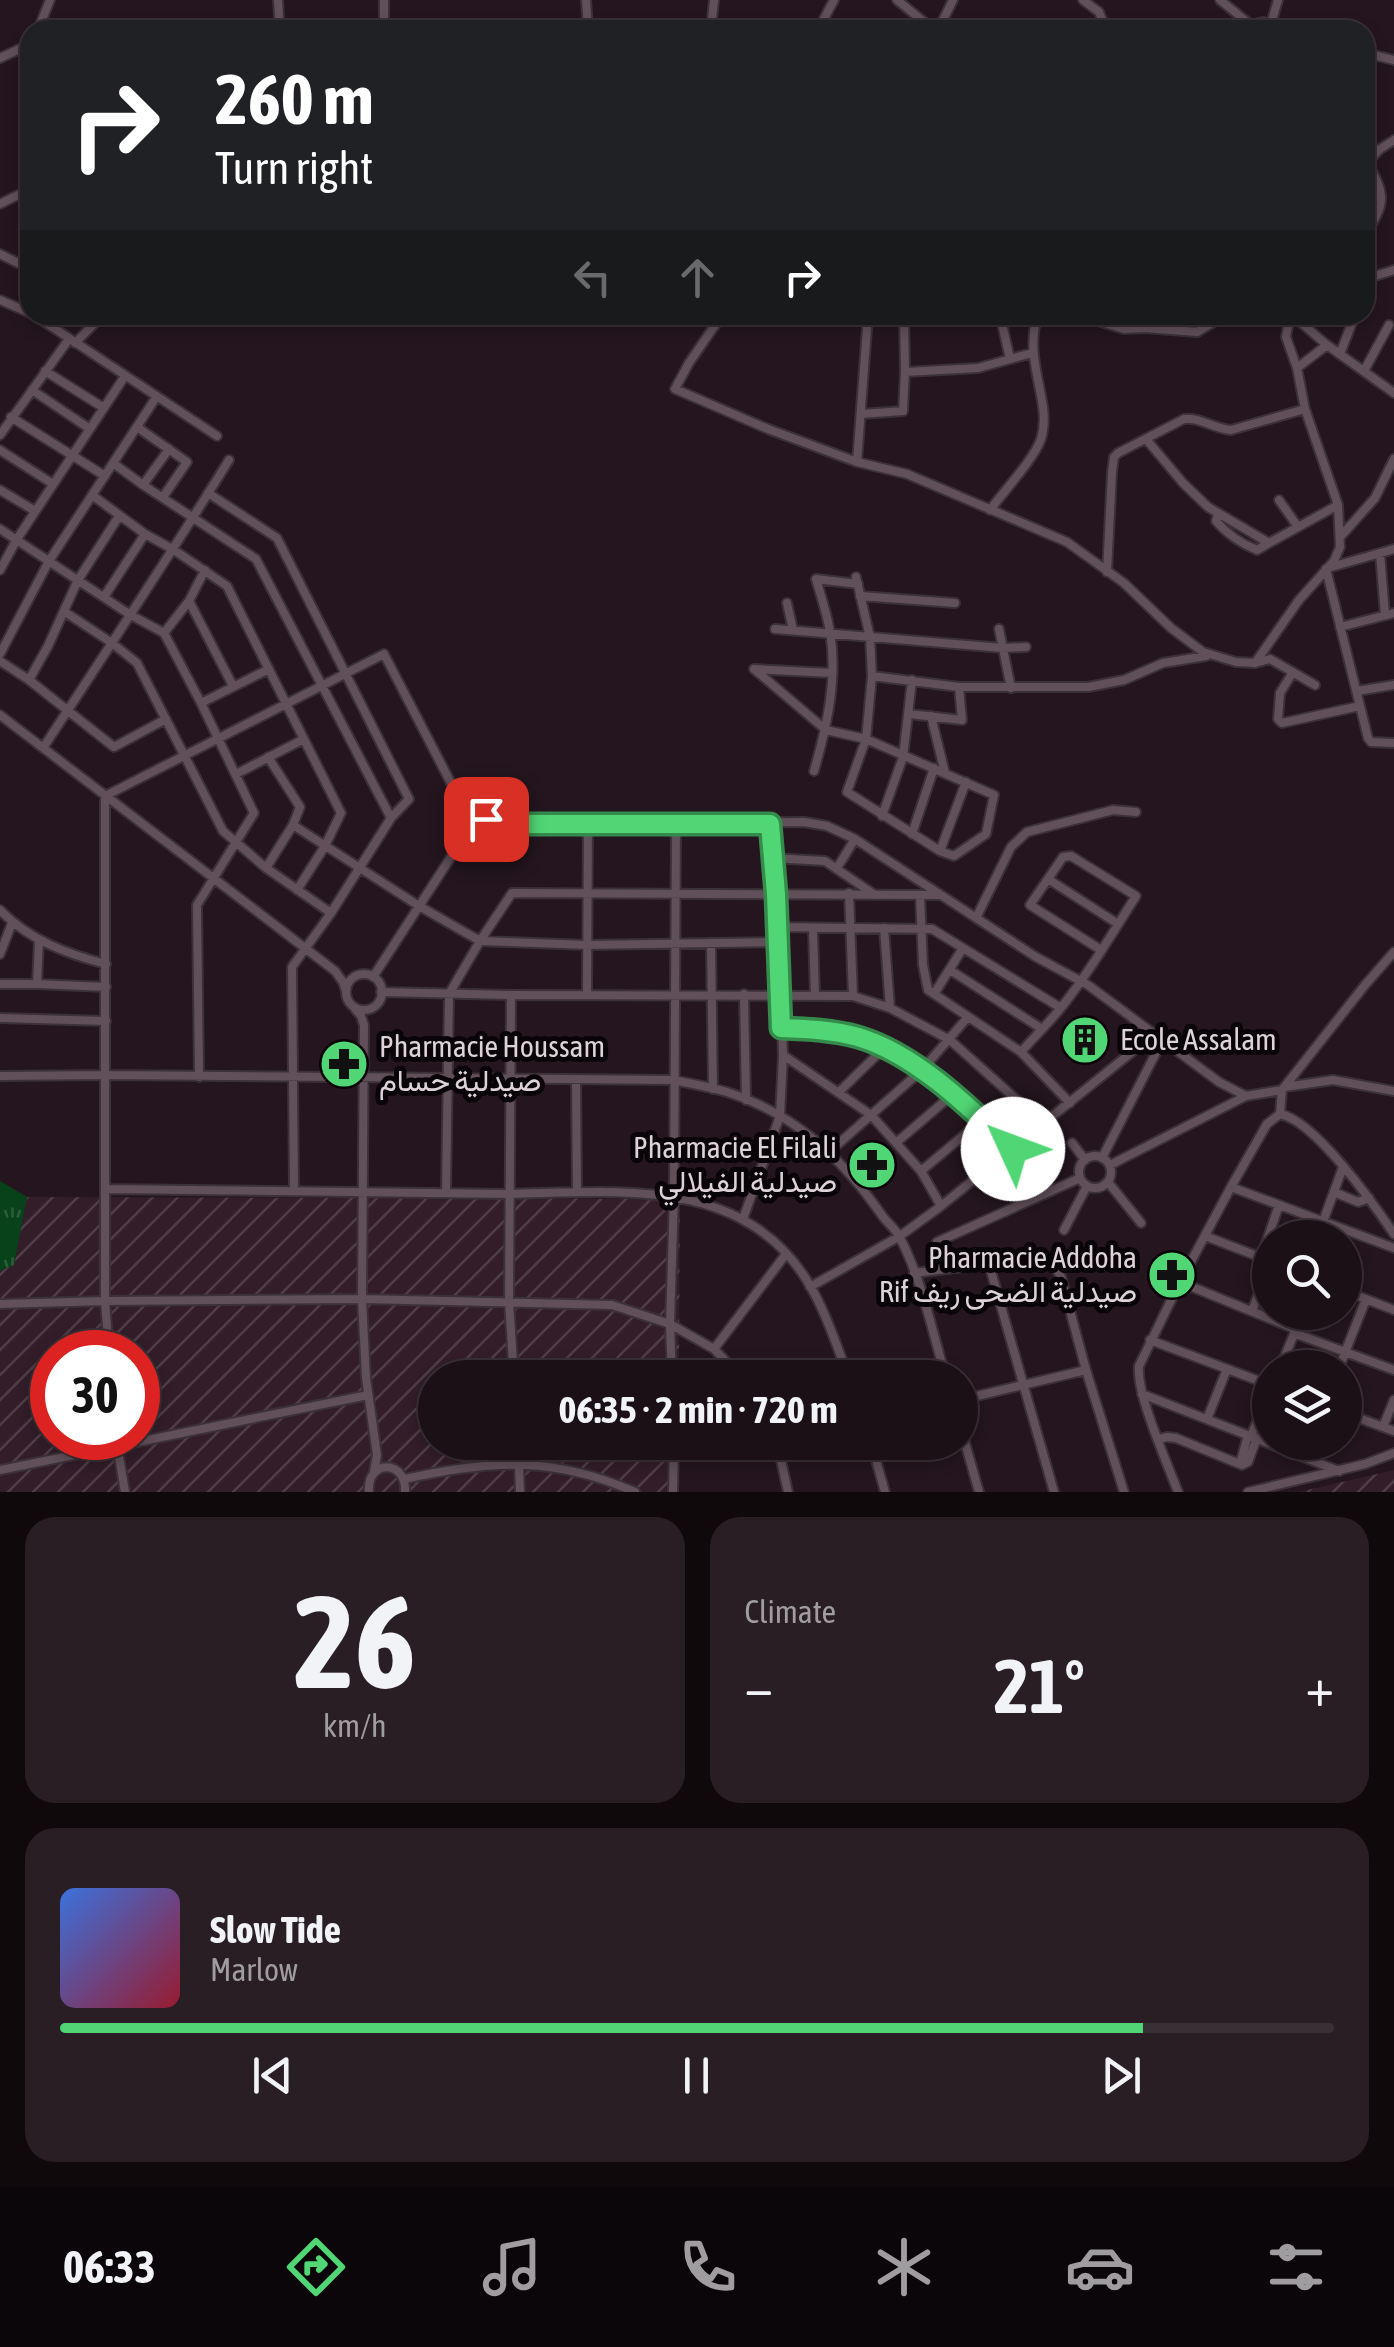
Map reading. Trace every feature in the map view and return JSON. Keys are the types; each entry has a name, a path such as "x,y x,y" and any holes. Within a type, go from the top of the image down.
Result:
{"street":[{"path":"278,0 279,17"},
{"path":"896,0 923,20"},
{"path":"1083,0 1099,12 1102,20"},
{"path":"1220,0 1241,20"},
{"path":"1375,178 1382,196 1375,219"},
{"path":"48,325 218,436"},
{"path":"0,435 6,421 45,370 91,325"},
{"path":"715,325 676,388 768,430 857,462 907,474 1067,542 1124,583 1182,637 1211,656 1255,663 1270,658 1314,686"},
{"path":"857,462 867,325"},
{"path":"862,414 903,411 904,325"},
{"path":"1002,325 1010,359"},
{"path":"990,510 1040,442 1044,417 1032,353 1035,325"},
{"path":"1109,325 1124,330 1196,332 1208,325"},
{"path":"1255,663 1299,600 1334,561 1340,537 1338,505 1305,409 1286,337 1289,325"},
{"path":"1303,325 1394,394"},
{"path":"1340,354 1351,325"},
{"path":"1364,370 1389,325"},
{"path":"1297,368 1327,345"},
{"path":"905,372 978,368 1032,353"},
{"path":"45,370 104,408"},
{"path":"0,570 125,376"},
{"path":"32,390 90,428"},
{"path":"157,396 49,561 0,658 114,747 166,719"},
{"path":"1107,572 1114,458 1118,452 1184,418 1231,430 1305,409"},
{"path":"6,421 105,476"},
{"path":"137,427 187,462 163,497"},
{"path":"1146,439 1196,497 1270,543"},
{"path":"143,486 169,449"},
{"path":"0,450 53,484"},
{"path":"1340,537 1378,493 1394,458"},
{"path":"43,748 174,550 228,460"},
{"path":"113,463 256,559 391,818"},
{"path":"0,490 35,511"},
{"path":"208,493 278,538 409,800 391,818 292,967 294,1190"},
{"path":"92,495 227,586 342,813 297,890"},
{"path":"1279,500 1298,527"},
{"path":"1218,514 1219,525 1257,550 1338,505"},
{"path":"29,680 78,580 119,516"},
{"path":"0,529 164,634 254,813 197,905 199,1077"},
{"path":"104,597 145,534"},
{"path":"1326,569 1394,549"},
{"path":"1340,627 1390,614 1380,553"},
{"path":"1326,569 1369,741 1394,743"},
{"path":"164,634 205,570"},
{"path":"814,770 826,730 832,673 831,634 816,579 857,580 870,637 872,676 866,739 847,792 954,856 986,834 994,795 866,739 826,730 754,669 832,673"},
{"path":"860,596 955,604"},
{"path":"189,600 233,686"},
{"path":"787,603 792,630"},
{"path":"65,612 137,663 223,831 266,868 332,912"},
{"path":"775,629 1003,648 1026,646"},
{"path":"998,629 1011,688"},
{"path":"105,796 384,654 465,810"},
{"path":"872,676 959,687 1100,686 1164,662 1211,656"},
{"path":"200,703 269,669"},
{"path":"1293,672 1279,696 1278,719 1282,722 1360,706"},
{"path":"882,816 903,755 912,680"},
{"path":"1357,691 1394,683"},
{"path":"909,714 962,720 959,687"},
{"path":"0,715 335,971 347,976 373,977 381,992 364,1025"},
{"path":"931,716 945,773"},
{"path":"236,774 304,738"},
{"path":"266,868 300,807 268,757"},
{"path":"912,834 934,768"},
{"path":"940,851 966,782"},
{"path":"105,796 108,1330"},
{"path":"475,808 487,824 480,837 474,839 464,837 456,821 465,810 475,808"},
{"path":"976,918 1011,847 1027,832 1114,810 1136,812"},
{"path":"587,994 588,822"},
{"path":"487,824 804,822 827,826 855,839 1036,958 1081,982 1219,1082 1246,1096"},
{"path":"671,1360 676,823"},
{"path":"743,1219 780,1116 781,996 770,824"},
{"path":"292,825 480,941 587,945 778,942"},
{"path":"373,977 464,837"},
{"path":"837,868 855,839"},
{"path":"1020,1052 1062,1008 1081,982 1136,896 1071,856 1063,857 1030,905 1101,950"},
{"path":"772,858 825,861 873,893"},
{"path":"1048,878 1118,924"},
{"path":"446,1193 450,994 512,893 943,896"},
{"path":"849,893 854,996"},
{"path":"920,894 928,990 1020,1052 1070,1102"},
{"path":"0,910 12,923 54,948 106,964"},
{"path":"0,953 12,923"},
{"path":"777,927 932,929 1062,1008"},
{"path":"884,928 890,1008"},
{"path":"813,929 815,996"},
{"path":"37,984 39,940"},
{"path":"712,943 713,1089"},
{"path":"934,994 964,948"},
{"path":"1178,1492 1142,1394 1138,1366 1231,1187 1267,1124 1280,1114 1283,1089 1394,952"},
{"path":"950,970 1042,1029"},
{"path":"335,971 364,1025 362,1300 377,1461 368,1492"},
{"path":"346,991 357,976"},
{"path":"0,984 106,987"},
{"path":"381,992 854,996 890,1008 950,1040 1044,1124"},
{"path":"744,994 746,1100"},
{"path":"511,995 509,1301 513,1360"},
{"path":"353,1006 364,1010 374,1006"},
{"path":"829,1152 922,1070 968,1017"},
{"path":"0,1018 106,1021"},
{"path":"781,1028 825,1030 859,1037 885,1048 953,1094 1013,1149"},
{"path":"810,1287 900,1236 1158,1038"},
{"path":"1102,1158 1158,1038"},
{"path":"839,1092 885,1048"},
{"path":"783,1055 871,1115 921,1172 941,1206"},
{"path":"0,1076 674,1080 713,1089 780,1116 852,1173 900,1236 941,1360"},
{"path":"576,1080 576,1192"},
{"path":"1110,1165 1246,1096 1332,1080 1394,1091"},
{"path":"897,1142 953,1094"},
{"path":"1280,1114 1301,1122 1369,1198 1394,1234"},
{"path":"921,1172 982,1120"},
{"path":"1072,1143 1085,1160"},
{"path":"937,1242 1084,1182 1098,1188 1110,1177 1110,1165 1102,1158 1093,1156 1080,1168 1084,1182 1064,1230"},
{"path":"1324,1220 1343,1167"},
{"path":"1108,1182 1141,1222"},
{"path":"1231,1187 1318,1220"},
{"path":"106,1189 674,1196 720,1208 743,1219 786,1254 825,1313 842,1360"},
{"path":"1334,1192 1358,1202 1369,1198"},
{"path":"1276,1220 1279,1205"},
{"path":"1205,1236 1252,1255"},
{"path":"1362,1236 1394,1248"},
{"path":"714,1349 786,1254"},
{"path":"914,1273 990,1264 1042,1263 1058,1270 1124,1492"},
{"path":"990,1264 1054,1492"},
{"path":"1180,1282 1252,1311"},
{"path":"1362,1297 1394,1310"},
{"path":"1346,1350 1366,1299"},
{"path":"0,1304 362,1300 612,1305 670,1324 714,1349 725,1360"},
{"path":"1287,1350 1295,1331 1340,1350"},
{"path":"1150,1340 1252,1380"},
{"path":"1362,1358 1394,1370"},
{"path":"1207,1419 1227,1369"},
{"path":"978,1396 1086,1370"},
{"path":"1142,1394 1252,1436 1240,1464 1176,1438 1159,1439"},
{"path":"160,1433 368,1395"},
{"path":"1362,1419 1391,1428 1394,1400"},
{"path":"376,1449 390,1468"},
{"path":"1248,1492 1365,1464 1394,1453"},
{"path":"0,1470 40,1460"},
{"path":"120,1460 125,1492"},
{"path":"520,1460 520,1492"},
{"path":"673,1492 674,1460"},
{"path":"781,1460 788,1492"},
{"path":"876,1460 886,1492"},
{"path":"970,1460 979,1492"},
{"path":"1313,1460 1339,1470"},
{"path":"405,1480 456,1468 520,1464 594,1476 635,1492"},
{"path":"374,1472 382,1468 399,1472 405,1480 405,1492"}],"shaded area":[{"path":"27,1197 680,1199 679,1360 418,1360 418,1460 679,1460 679,1492 0,1492 0,1271 14,1265"},
{"path":"1394,1470 1394,1492 1299,1492"}],"green space":[{"path":"0,1181 27,1197 14,1265 0,1271"}],"place":[{"name":"Ecole Assalam","path":"1085,1040"},
{"name":"Pharmacie Houssam صيدلية حسام","path":"344,1064"},
{"name":"Pharmacie El Filali صيدلية الفيلالي","path":"872,1165"},
{"name":"Pharmacie Addoha Rif صيدلية الضحى ريف","path":"1172,1275"}],"route":[{"path":"486,819 487,824 770,824 781,1028 825,1030 859,1037 885,1048 953,1094 1013,1149"}]}
